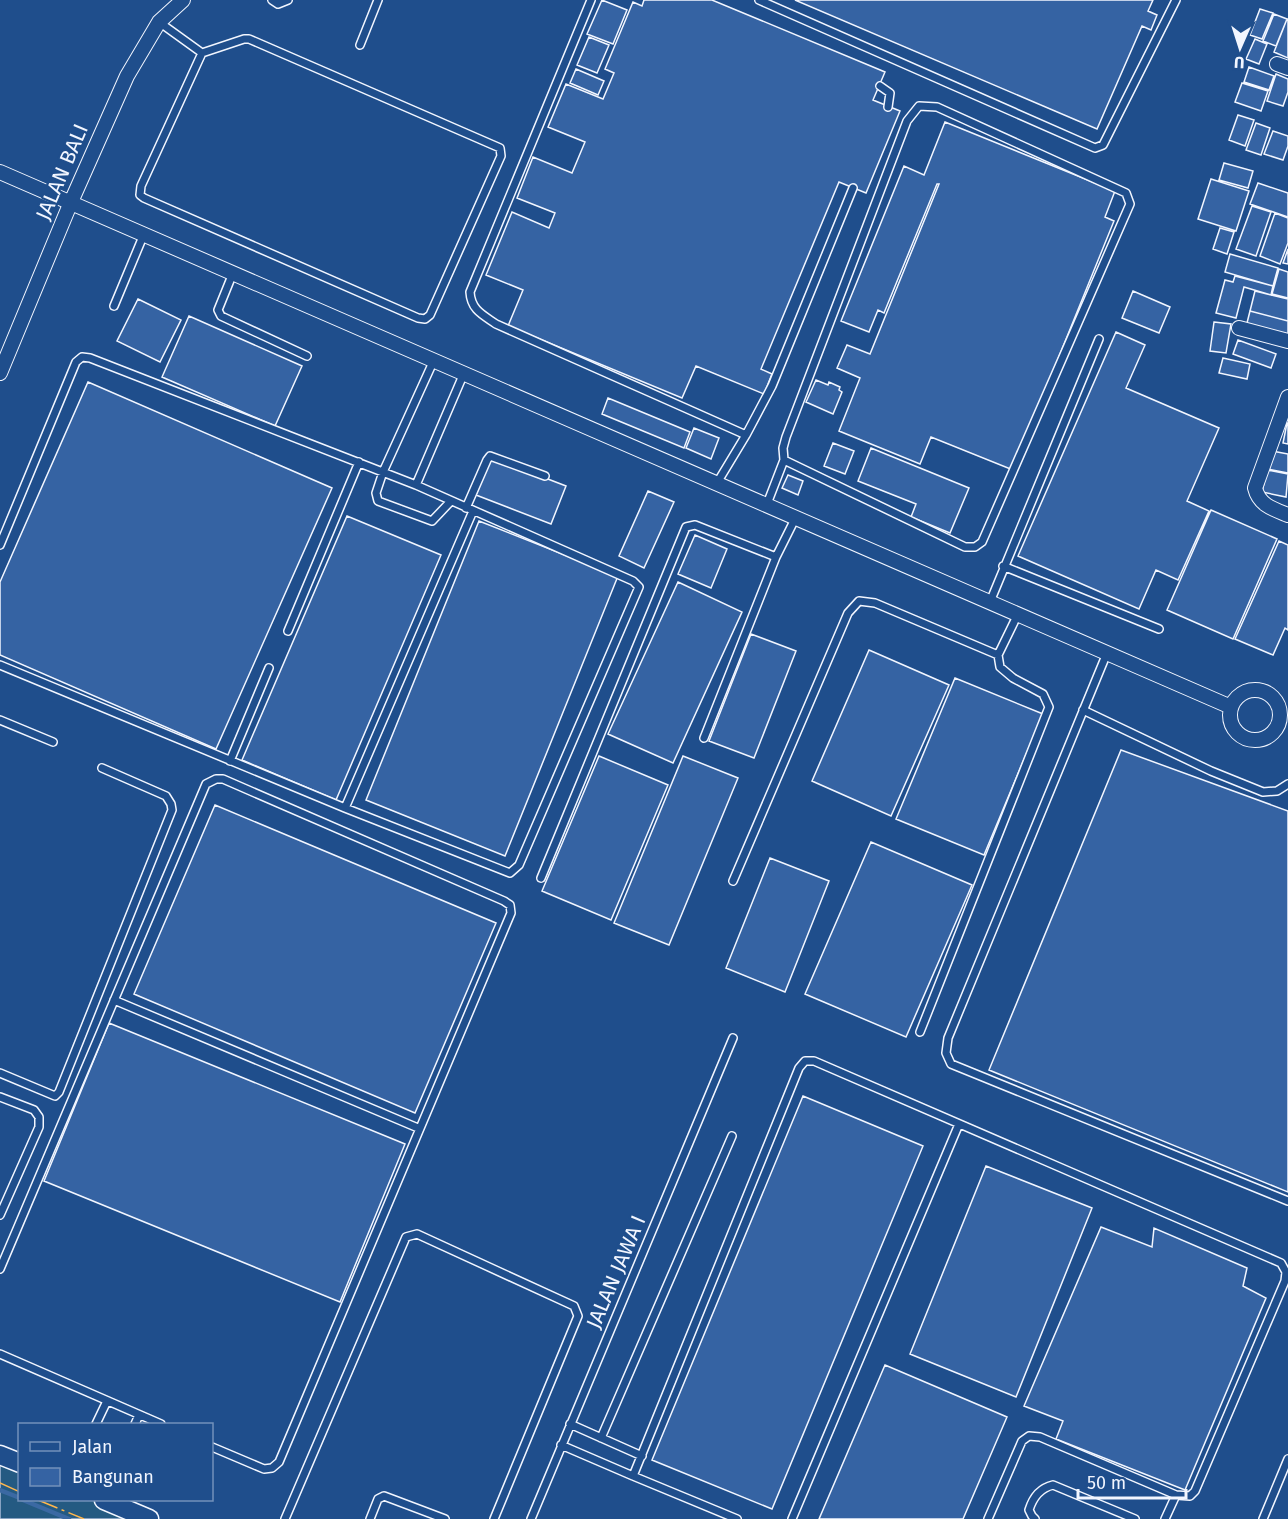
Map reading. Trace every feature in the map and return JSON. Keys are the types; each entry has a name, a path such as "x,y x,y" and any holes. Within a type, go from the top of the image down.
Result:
{"street":[{"name":"JALAN BALI","path":"0,373 71,202 127,76 159,22 183,0"},
{"path":"0,172 1231,706"},
{"path":"1239,327 1288,341"},
{"path":"1288,397 1285,414 1255,489 1257,498 1265,505 1288,515"},
{"path":"1261,690 1276,700 1280,708 1282,734 1256,740 1241,735 1231,723 1231,706 1242,692 1261,690"},
{"path":"0,1455 18,1462"},
{"path":"106,1501 149,1519"}],"lane":[{"path":"272,0 278,4 288,0"},
{"path":"360,45 378,0"},
{"path":"591,0 470,292 471,302 477,311 496,324 746,435"},
{"path":"759,0 1095,148 1103,145 1176,0"},
{"path":"159,22 199,51 249,39 500,148 501,156 430,315 425,319 418,318 140,195 141,186 199,51"},
{"path":"880,86 890,93 888,107"},
{"path":"767,504 784,460 783,448 786,437 907,121 919,106 937,107 1126,193 1130,204 982,542 975,547 965,548 784,460"},
{"path":"717,483 772,386 853,188"},
{"path":"114,306 144,234"},
{"path":"233,272 218,310 220,316 307,356"},
{"path":"990,602 1099,339"},
{"path":"0,545 76,362 82,357 90,358 416,485 633,581 639,587 519,865 514,871 506,872 0,665"},
{"path":"434,360 383,472 376,493 378,501 432,521 450,501"},
{"path":"416,485 464,373"},
{"path":"345,808 470,509 487,460 490,456 544,476"},
{"path":"288,631 359,462"},
{"path":"704,738 776,558 796,517"},
{"path":"541,878 686,527 695,525 776,558"},
{"path":"1004,566 1159,629"},
{"path":"733,881 848,613 859,601 875,603 998,655"},
{"path":"920,1032 1049,707 1043,694 1013,678 1000,667 998,655 1018,614"},
{"path":"1107,653 948,1038 946,1053 951,1064 1288,1201"},
{"path":"230,761 269,668"},
{"path":"1083,710 1211,771 1263,792 1277,791 1288,784"},
{"path":"0,720 53,742"},
{"path":"0,1073 55,1096 58,1094 172,810 166,796 102,768"},
{"path":"0,1269 206,784 216,779 223,779 510,905 511,913 418,1128 279,1462 272,1468 264,1469 213,1446"},
{"path":"114,1000 418,1128"},
{"name":"JALAN JAWA I","path":"531,1519 733,1038"},
{"path":"633,1476 799,1068 805,1061 814,1061 1281,1263 1287,1272 1195,1491 1190,1496 1176,1495 1040,1437 1029,1436 1022,1441 988,1519"},
{"path":"0,1097 34,1110 39,1117 39,1127 0,1215"},
{"path":"792,1519 959,1124"},
{"path":"601,1438 732,1136"},
{"path":"285,1519 406,1236 417,1234 574,1306 577,1312 578,1316 494,1519"},
{"path":"0,1354 157,1423"},
{"path":"97,1423 107,1401"},
{"path":"136,1423 139,1415"},
{"path":"570,1424 642,1456"},
{"path":"561,1445 737,1519"},
{"path":"1263,1519 1288,1459"},
{"path":"1035,1519 1029,1510 1031,1504 1040,1490 1053,1485 1135,1519"},
{"path":"1165,1519 1176,1495"},
{"path":"370,1519 378,1499 384,1496 445,1519"}],"shaded area":[{"path":"0,1455 18,1463 18,1501 106,1501 149,1519 0,1519"}],"building":[{"path":"602,0 627,10 613,44 587,34"},
{"path":"644,0 712,0 885,72 873,100 900,111 866,193 839,182 761,369 772,374 764,394 696,366 682,398 508,326 523,290 486,275 512,212 549,228 555,213 517,198 533,157 572,173 585,142 548,127 566,84 603,99 614,73 605,69 633,2 642,6"},
{"path":"795,0 1153,0 1148,11 1157,15 1151,30 1142,26 1097,129"},
{"path":"1260,9 1273,13 1262,39 1250,35"},
{"path":"1274,14 1287,19 1276,46 1263,41"},
{"path":"1288,19 1288,58 1274,52"},
{"path":"589,37 609,45 597,73 577,65"},
{"path":"1255,39 1267,44 1259,64 1246,59"},
{"path":"1249,67 1274,76 1269,90 1244,82"},
{"path":"576,69 604,81 598,95 570,83"},
{"path":"1276,74 1288,79 1288,92 1283,106 1267,101"},
{"path":"1242,83 1268,91 1261,111 1235,102"},
{"path":"1238,115 1254,120 1245,146 1229,140"},
{"path":"945,122 1115,191 1105,217 1114,221 1013,470 931,437 920,464 839,431 860,378 837,368 847,345 870,354 939,184 937,184 884,313 878,310 869,332 841,321 904,166 924,175"},
{"path":"1256,123 1270,128 1261,155 1246,150"},
{"path":"1273,131 1288,136 1288,146 1283,160 1264,154"},
{"path":"1224,163 1253,171 1248,188 1219,180"},
{"path":"1211,179 1249,191 1236,231 1198,219"},
{"path":"1258,183 1288,193 1288,217 1250,204"},
{"path":"1252,206 1271,212 1256,256 1236,249"},
{"path":"1275,213 1288,218 1288,243 1280,264 1260,256"},
{"path":"1220,228 1234,232 1227,254 1213,249"},
{"path":"1288,249 1288,264 1283,263"},
{"path":"1230,254 1278,268 1273,286 1225,272"},
{"path":"1279,269 1288,272 1288,298 1272,294"},
{"path":"1235,276 1273,286 1271,295 1244,287 1236,318 1216,313 1225,280 1233,282"},
{"path":"1133,291 1170,307 1159,333 1122,318"},
{"path":"1255,291 1288,299 1288,321 1250,311"},
{"path":"138,299 181,320 160,362 117,341"},
{"path":"1250,311 1288,321 1288,338 1246,327"},
{"path":"189,316 302,366 275,426 162,377"},
{"path":"1214,322 1231,324 1226,353 1210,351"},
{"path":"1116,332 1145,345 1126,388 1219,428 1187,501 1209,511 1178,580 1156,570 1139,609 1018,556"},
{"path":"1238,340 1276,354 1271,368 1233,354"},
{"path":"1223,358 1250,364 1247,379 1219,373"},
{"path":"816,380 840,387 839,390 842,392 833,414 806,402"},
{"path":"88,382 332,488 216,749 0,655 0,582"},
{"path":"608,398 690,432 684,448 602,414"},
{"path":"1288,423 1288,444 1283,443"},
{"path":"694,428 719,438 711,459 686,448"},
{"path":"833,443 854,451 845,474 824,466"},
{"path":"871,448 969,488 950,533 911,517 916,504 858,481"},
{"path":"1272,451 1288,454 1288,473 1268,469"},
{"path":"491,457 566,486 551,524 476,495"},
{"path":"1267,470 1288,474 1286,497 1262,492"},
{"path":"788,475 803,481 798,495 782,488"},
{"path":"648,491 674,502 644,568 619,556"},
{"path":"1211,510 1277,539 1233,639 1167,610"},
{"path":"347,516 441,555 336,800 242,760"},
{"path":"479,521 618,576 505,856 366,800"},
{"path":"695,535 727,549 711,588 678,574"},
{"path":"1279,541 1288,545 1288,630 1285,628 1273,655 1235,639"},
{"path":"678,582 742,612 673,763 608,734"},
{"path":"751,634 796,651 754,758 709,741"},
{"path":"869,650 949,685 891,816 812,781"},
{"path":"955,678 1043,714 984,855 896,819"},
{"path":"1121,750 1288,811 1288,1192 989,1070"},
{"path":"599,756 668,785 611,920 542,891"},
{"path":"683,756 738,778 669,945 614,923"},
{"path":"215,805 496,923 415,1113 134,994"},
{"path":"871,842 972,885 906,1037 805,994"},
{"path":"770,858 829,881 785,992 726,968"},
{"path":"109,1023 405,1144 340,1302 44,1181"},
{"path":"803,1096 923,1146 772,1509 652,1460"},
{"path":"986,1166 1092,1208 1016,1397 910,1354"},
{"path":"1101,1227 1152,1247 1154,1228 1247,1268 1243,1286 1266,1298 1185,1490 1056,1439 1063,1421 1024,1406"},
{"path":"885,1365 1007,1417 963,1519 819,1519"}],"waterway":[{"path":"0,1490 18,1497"},
{"path":"25,1501 69,1519"}],"power":[{"path":"0,1483 18,1491"},
{"path":"40,1501 84,1519"}]}
